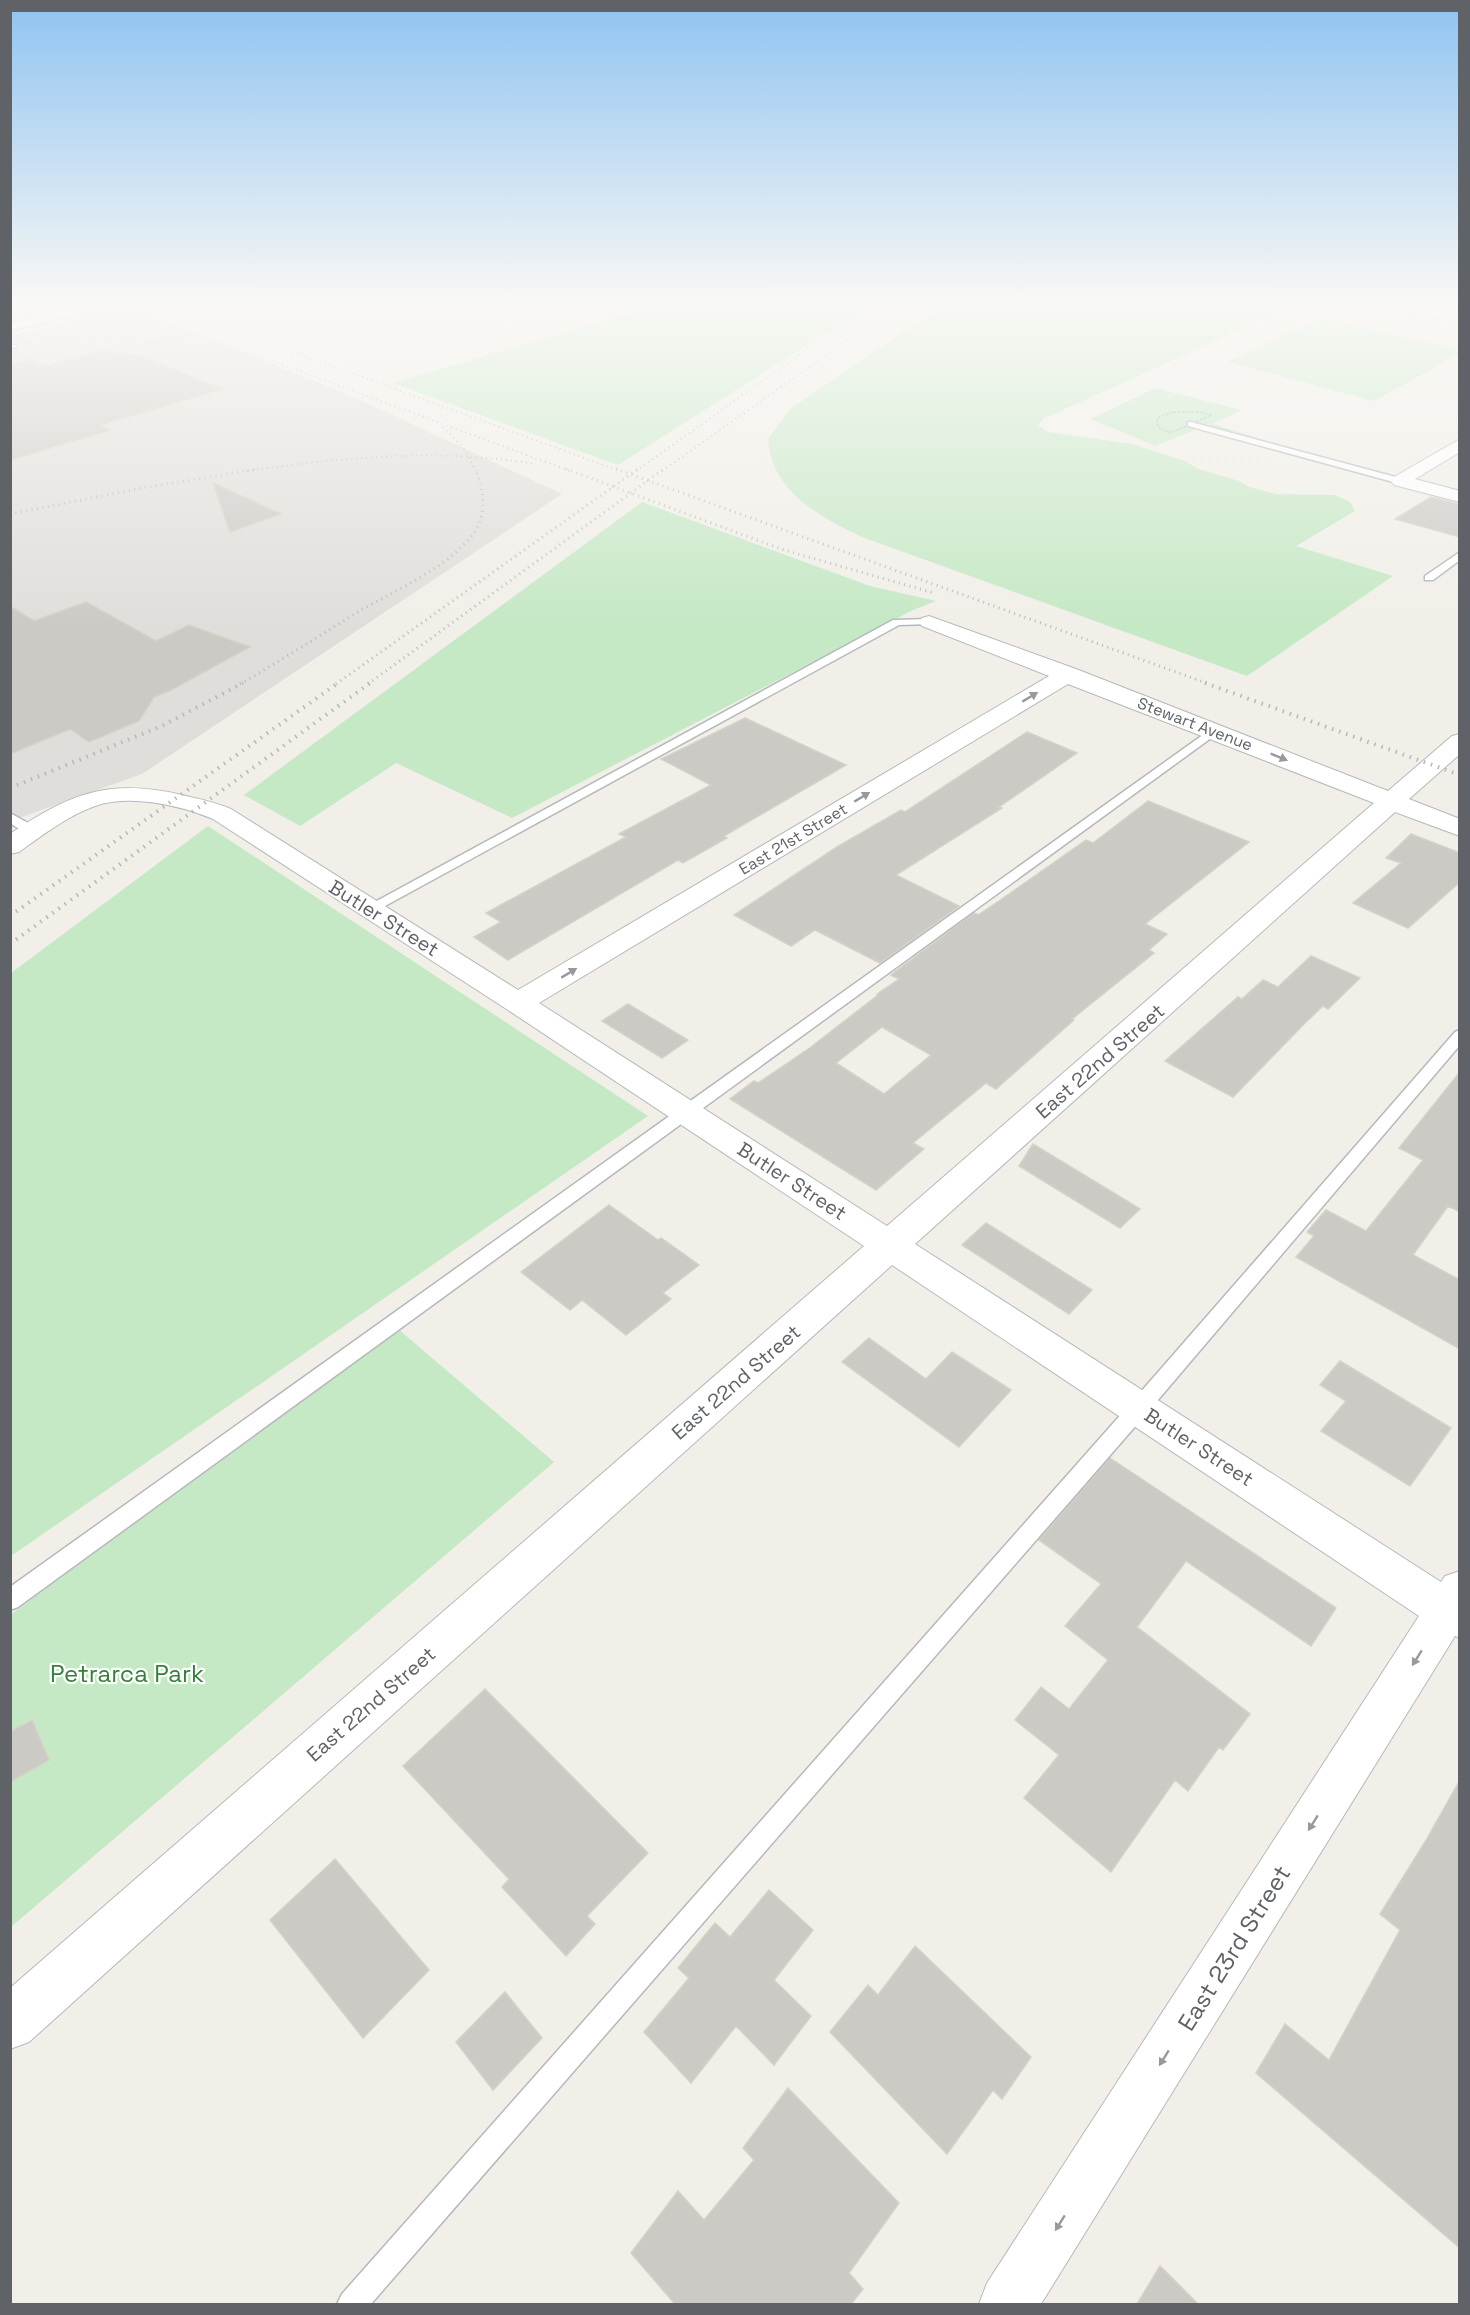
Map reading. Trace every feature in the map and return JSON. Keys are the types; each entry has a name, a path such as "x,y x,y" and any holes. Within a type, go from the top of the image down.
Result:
{"street":[{"path":"1400,481 1460,444"},
{"path":"1400,481 1460,497"},
{"name":"Stewart Avenue","path":"929,622 1460,828"},
{"name":"East 21st Street","path":"518,1003 1068,674"},
{"name":"East 22nd Street","path":"10,2023 1392,802 1455,749"},
{"name":"Butler Street","path":"10,846 76,805 105,795 148,794 209,808 518,1003 1139,1408 1456,1606"},
{"name":"East 23rd Street","path":"1008,2304 1456,1606"}],"lane":[{"path":"1191,424 1400,481"},
{"path":"1429,578 1460,555"},
{"path":"369,909 897,622 929,622"},
{"path":"10,1600 1214,732"},
{"path":"10,817 32,831"},
{"path":"352,2304 1139,1408 1460,1035"}],"shaded area":[{"path":"11,411 384,411 562,494 142,774 11,821"}],"green space":[{"path":"470,411 703,411 618,465"},
{"path":"789,411 1061,411 1043,419 1038,425 1048,432 1132,444 1182,460 1199,469 1239,481 1249,487 1276,494 1335,495 1350,502 1355,511 1296,546 1393,576 1247,676 862,537 830,521 800,500 788,488 771,457 768,439"},
{"path":"1107,411 1239,411 1213,424 1381,477 1376,479 1200,428 1155,446 1091,419"},
{"path":"642,502 870,586 936,601 913,610 512,818 396,763 300,826 244,795"},
{"path":"208,826 648,1116 11,1556 11,973"},
{"name":"Petrarca Park","path":"398,1329 554,1462 11,1927 10,1615"}],"building":[{"path":"10,411 148,411 100,425 110,430 10,460"},
{"path":"213,483 281,514 230,532"},
{"path":"1431,497 1460,504 1460,537 1395,519"},
{"path":"86,602 156,641 189,625 250,647 154,697 139,721 89,742 70,729 10,754 10,606 34,621"},
{"path":"745,718 846,765 724,836 727,838 683,863 678,860 508,960 474,937 501,922 486,913 626,837 619,834 711,785 661,759"},
{"path":"1027,732 1077,753 999,807 1002,808 896,875 959,906 880,963 815,930 791,946 734,915 837,847 901,810 905,812"},
{"path":"1148,801 1249,842 1145,924 1167,934 1149,950 1154,953 1072,1019 1074,1020 996,1089 986,1083 913,1143 924,1149 876,1190 730,1099 754,1081 758,1083 811,1047 899,979 891,975 974,913 978,915 1086,840 1093,843","holes":["882,1027 931,1055 884,1094 836,1063"]},
{"path":"1411,834 1460,853 1460,882 1408,928 1353,903 1401,863 1386,858"},
{"path":"1311,956 1360,978 1328,1009 1323,1006 1233,1097 1165,1061 1238,997 1242,999 1263,980 1278,987"},
{"path":"628,1004 688,1040 662,1058 602,1021"},
{"path":"1460,1072 1460,1212 1448,1206 1413,1255 1460,1280 1460,1349 1296,1257 1314,1236 1307,1232 1326,1210 1366,1231 1423,1160 1399,1148"},
{"path":"1033,1144 1140,1209 1120,1228 1019,1166"},
{"path":"609,1205 658,1240 661,1238 699,1265 663,1293 671,1299 626,1335 582,1300 570,1310 521,1272"},
{"path":"986,1223 1092,1290 1069,1314 962,1245"},
{"path":"869,1338 926,1379 952,1352 1011,1390 959,1447 842,1362"},
{"path":"1340,1361 1451,1428 1410,1486 1321,1431 1346,1401 1320,1385"},
{"path":"1110,1458 1336,1608 1311,1646 1186,1561 1137,1627 1250,1714 1223,1750 1219,1747 1188,1791 1175,1780 1111,1872 1024,1798 1059,1755 1015,1720 1041,1687 1069,1709 1108,1660 1065,1626 1101,1584 1039,1540"},
{"path":"485,1689 648,1853 587,1916 595,1924 566,1956 502,1887 509,1879 403,1766"},
{"path":"32,1720 49,1760 10,1782 10,1732"},
{"path":"1460,1780 1460,2248 1256,2073 1285,2024 1329,2060 1400,1930 1380,1914"},
{"path":"335,1859 429,1970 363,2038 270,1920"},
{"path":"769,1890 813,1930 774,1980 811,2016 774,2065 736,2026 691,2083 644,2032 689,1978 678,1968 715,1923 730,1937"},
{"path":"915,1946 1031,2057 1002,2099 993,2090 947,2154 830,2032 868,1985 878,1995"},
{"path":"505,1992 542,2038 493,2090 456,2042"},
{"path":"788,2088 899,2203 849,2273 863,2289 851,2304 675,2304 631,2253 678,2191 704,2220 754,2160 743,2148"},
{"path":"1160,2266 1198,2304 1137,2304"}],"railway":[{"path":"408,411 570,471"},
{"path":"456,411 620,471"},
{"path":"636,471 720,411"},
{"path":"662,471 747,411"},
{"path":"443,427 463,447 468,457"},
{"path":"247,471 355,458 427,455 468,457"},
{"path":"468,457 534,464"},
{"path":"468,457 475,469"},
{"path":"10,514 142,488 258,469"},
{"path":"240,684 358,612 421,577 465,544 479,524 483,509 482,493 475,469"},
{"path":"566,469 613,487"},
{"path":"616,469 631,474"},
{"path":"631,474 638,469"},
{"path":"648,481 664,469"},
{"path":"613,487 631,474"},
{"path":"631,474 648,481"},
{"path":"631,493 648,481"},
{"path":"648,481 1209,684"},
{"path":"336,684 613,487"},
{"path":"613,487 631,493"},
{"path":"368,684 631,493"},
{"path":"631,493 784,550 934,593"},
{"path":"10,788 162,726 243,683"},
{"path":"10,916 338,683"},
{"path":"10,944 370,683"},
{"path":"1205,683 1460,775"}]}
